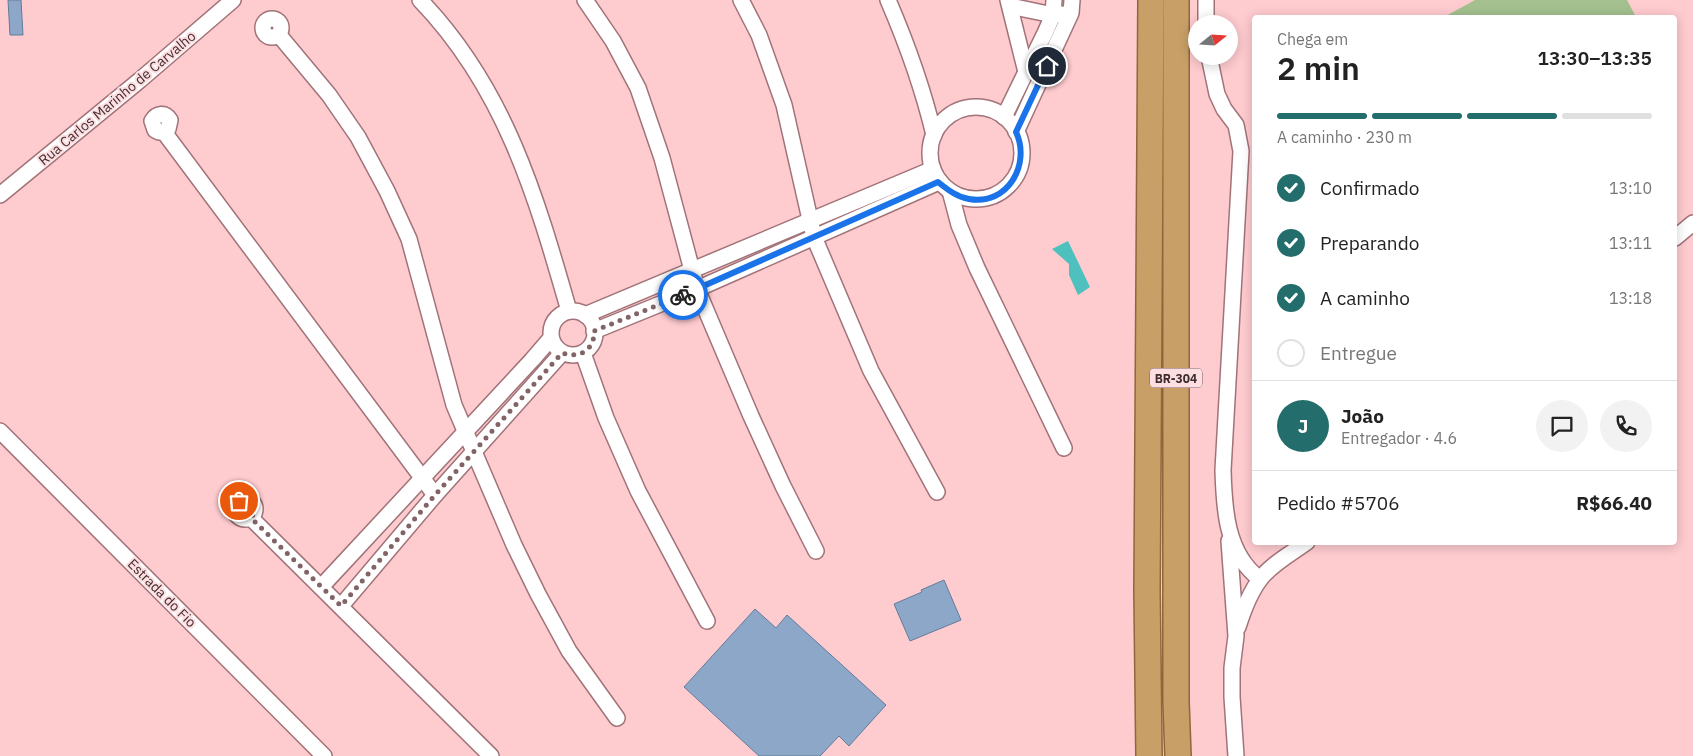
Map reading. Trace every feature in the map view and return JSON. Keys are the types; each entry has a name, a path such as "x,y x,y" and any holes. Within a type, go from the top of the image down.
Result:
{"highway":[{"name":"BR-304","path":"1149,756 1147,591 1151,0"},
{"name":"BR-304","path":"1176,0 1176,702 1178,756"}],"street":[{"name":"Rua Carlos Marinho de Carvalho","path":"0,195 140,80 233,0"},
{"path":"420,0 437,18 464,53 496,104 536,200 569,311"},
{"path":"585,0 613,41 638,88 662,158 697,289 755,425 816,551"},
{"path":"741,0 759,35 784,105 814,237 871,371 937,492"},
{"path":"888,0 916,73 934,136"},
{"path":"1206,0 1206,15"},
{"path":"1016,132 1072,7 1009,3 1026,72"},
{"path":"1004,117 1054,7"},
{"path":"278,35 330,95 358,137 387,191 409,239 454,405 514,544 538,594 569,651 617,718"},
{"path":"1211,65 1217,94 1236,125 1241,151 1224,470 1225,512 1233,541 1242,560 1252,573 1260,579"},
{"path":"940,181 956,195 970,199 985,199 999,193 1011,184 1019,171 1022,156 1020,141 1016,132 1004,117 990,109 974,107 959,110 946,118 937,129 931,142 930,155 940,181 960,225 977,268 1064,448"},
{"path":"164,132 435,495"},
{"path":"586,315 811,221 940,181"},
{"path":"594,331 697,289 940,181"},
{"path":"1677,236 1693,223"},
{"path":"569,311 586,315 591,320 594,341 583,353 576,355 562,353 555,346 551,338 551,329 554,321 561,314 569,311"},
{"path":"321,587 551,338"},
{"path":"341,606 435,495 562,353"},
{"path":"583,353 606,418 638,490 707,621"},
{"name":"Estrada do Fio","path":"0,431 324,756"},
{"path":"251,518 491,756"},
{"path":"1228,526 1236,636 1232,697 1236,756"},
{"path":"1236,636 1243,609 1260,579 1303,545"}],"green space":[{"path":"1475,0 1627,0 1635,15 1448,15"}],"water":[{"path":"1068,241 1090,287 1078,295 1069,275 1069,264 1052,249"}],"building":[{"path":"8,0 21,0 23,35 10,35"},
{"path":"944,580 961,620 910,641 894,604"},
{"path":"755,609 776,628 787,615 886,705 849,746 839,736 820,756 759,756 684,687"}],"way so far":[{"path":"239,501 245,499 251,501 255,506 255,513 251,518 341,606 435,495 562,353 569,355 583,353 594,341 594,331 683,295"}],"route":[{"path":"683,295 938,182 956,195 970,199 985,199 999,193 1011,184 1019,171 1022,156 1020,141 1016,132 1047,66"}]}
